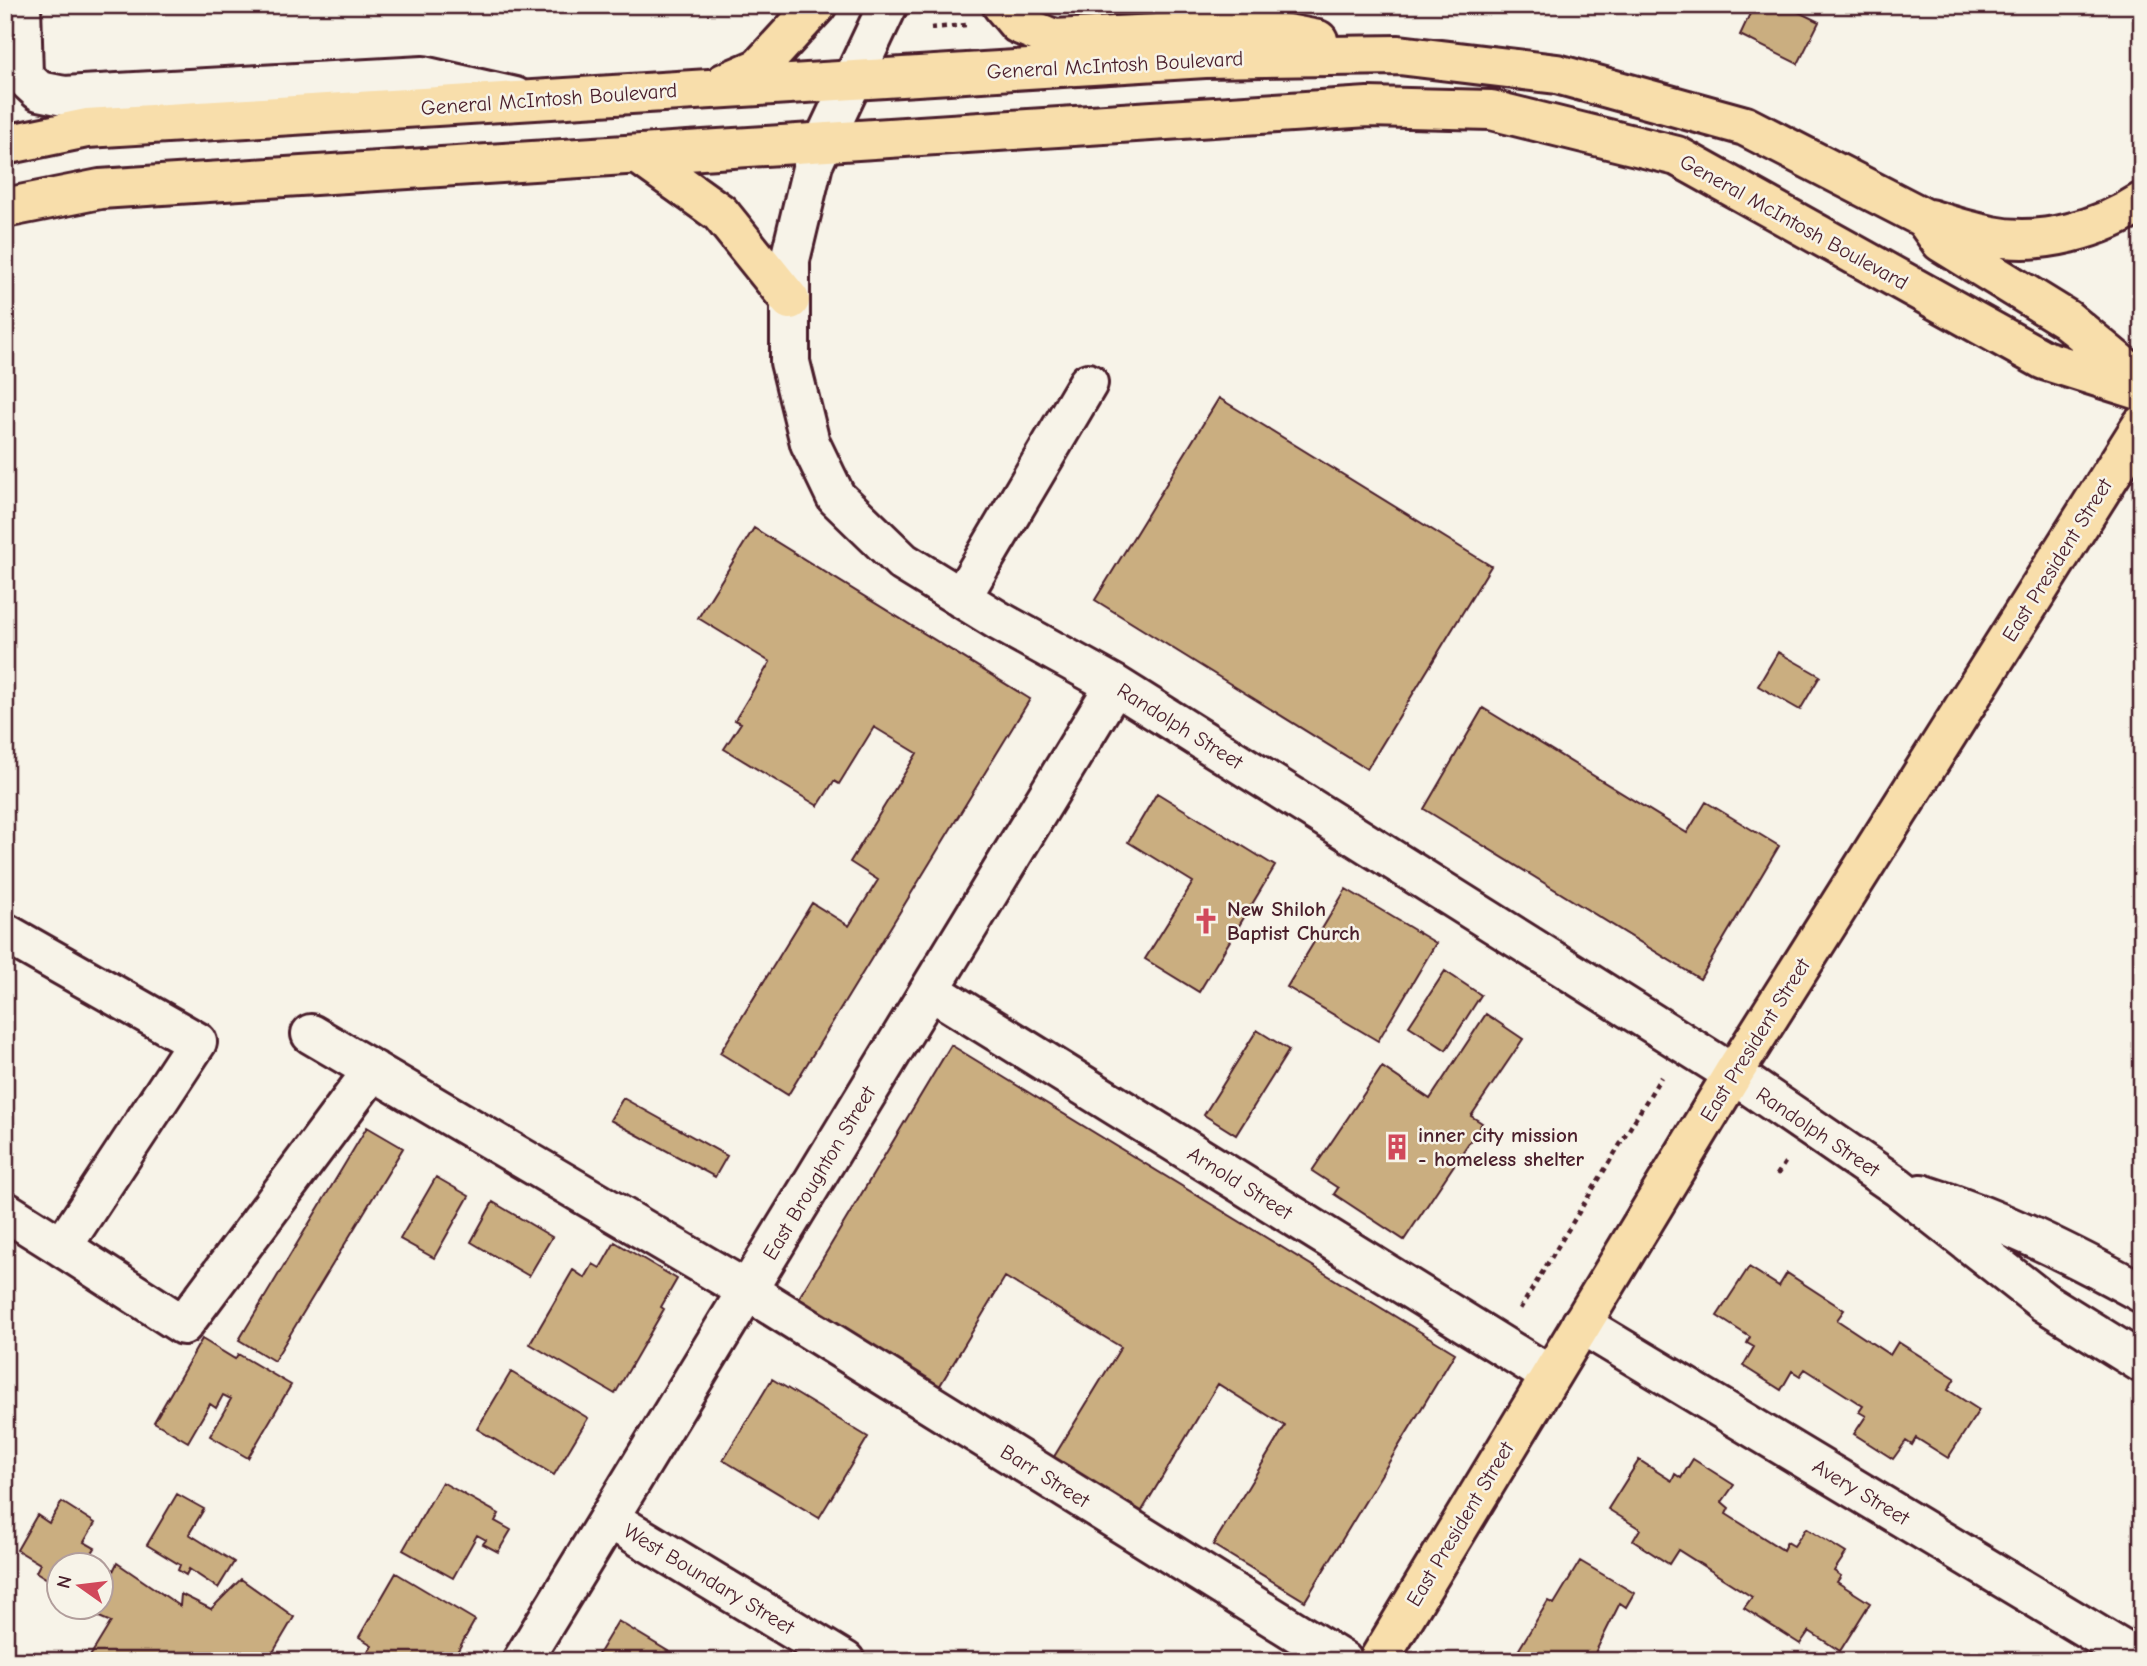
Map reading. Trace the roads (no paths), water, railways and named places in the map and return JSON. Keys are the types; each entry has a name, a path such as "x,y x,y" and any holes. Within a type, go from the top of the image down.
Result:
{"main road":[{"path":"709,89 760,68 817,5"},
{"path":"1002,5 1018,24 1054,39 1261,29 1399,55"},
{"name":"General McIntosh Boulevard","path":"5,145 88,128 1205,58 1399,55 1557,74 1745,126 1924,218 1941,242 2066,319 2142,382"},
{"name":"General McIntosh Boulevard","path":"5,208 100,189 1368,107 1491,110 1678,156 2044,360 2142,391"},
{"path":"639,155 720,213 790,300"},
{"path":"1924,218 1994,237 2034,237 2080,231 2126,213 2142,202"},
{"name":"East President Street","path":"1378,1661 1733,1074 2142,425"}],"street":[{"path":"21,5 23,76 39,91 64,96 423,76 531,100"},
{"name":"Randolph Street","path":"888,5 813,164 790,260 790,362 810,443 836,497 903,562 1115,685 1733,1074 1898,1187 2044,1302 2142,1363"},
{"path":"961,598 1088,383"},
{"name":"East Broughton Street","path":"522,1661 1115,685"},
{"path":"5,933 197,1042 62,1247"},
{"name":"Arnold Street","path":"930,990 1549,1376"},
{"name":"Barr Street","path":"311,1034 748,1291 1343,1661"},
{"path":"5,1212 183,1325 373,1070"},
{"name":"Randolph Street","path":"1898,1187 1982,1213 2060,1248 2142,1293"},
{"name":"Avery Street","path":"1581,1324 2141,1661"},
{"name":"West Boundary Street","path":"610,1519 845,1661"}],"water":[{"path":"1970,5 2025,5 2013,12"}],"place":[{"name":"New Shiloh Baptist Church","path":"1206,921"},
{"name":"inner city mission - homeless shelter","path":"1397,1147"}]}
